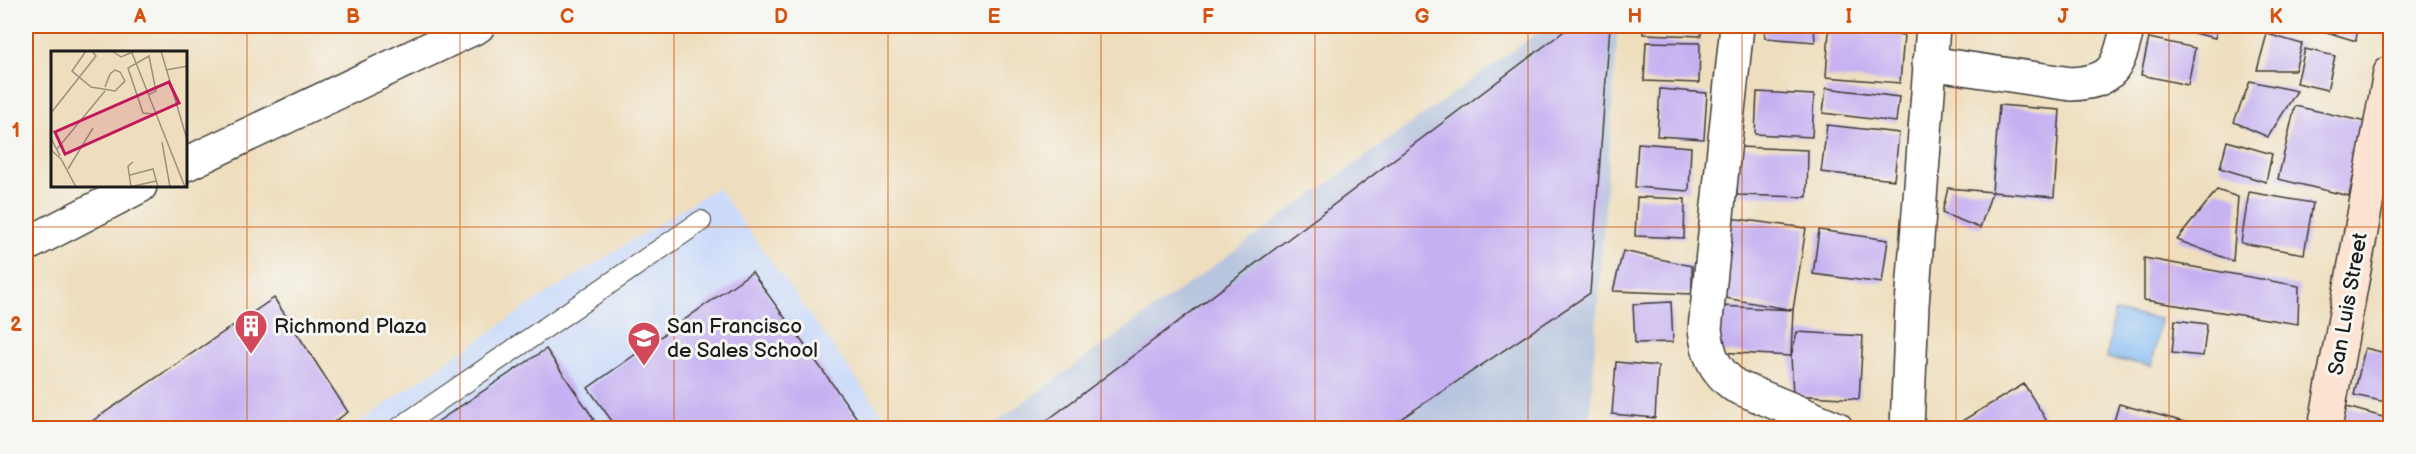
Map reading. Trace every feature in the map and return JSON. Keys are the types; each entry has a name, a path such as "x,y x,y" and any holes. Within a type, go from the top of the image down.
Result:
{"street":[{"path":"188,163 478,26"},
{"path":"1737,26 1706,329 1707,349 1713,364 1722,376 1735,386 1836,429"},
{"path":"1907,429 1912,305 1933,26"},
{"path":"1929,63 2071,84 2090,83 2106,77 2114,67 2121,53 2128,26"},
{"name":"San Luis Street","path":"2325,429 2391,73"},
{"path":"26,245 136,188"}],"lane":[{"path":"399,429 701,221"}],"shaded area":[{"path":"1547,26 1618,26 1589,428 988,428"},
{"name":"San Francisco de Sales School","path":"717,187 892,428 351,428 528,306"}],"water":[{"path":"2114,312 2160,319 2152,366 2107,358"}],"building":[{"path":"1571,26 1610,26 1590,293 1387,428 1037,428"},
{"path":"1643,26 1701,26 1701,36 1643,34"},
{"path":"1764,26 1814,26 1815,42 1765,38"},
{"path":"2164,26 2218,26 2215,38"},
{"path":"2307,26 2358,26 2356,41"},
{"path":"1829,30 1904,35 1900,83 1826,77"},
{"path":"2267,34 2302,44 2295,70 2257,70"},
{"path":"2149,38 2195,48 2188,85 2141,75"},
{"path":"1646,42 1700,43 1699,83 1644,81"},
{"path":"2305,49 2335,56 2327,90 2297,83"},
{"path":"2250,81 2297,91 2268,137 2234,122"},
{"path":"1826,88 1899,97 1896,122 1823,113"},
{"path":"1660,89 1707,93 1704,139 1657,136"},
{"path":"1757,92 1814,95 1812,137 1755,134"},
{"path":"1999,105 2060,110 2054,197 1992,192"},
{"path":"2295,106 2366,122 2349,196 2278,179"},
{"path":"1827,125 1899,133 1894,180 1821,172"},
{"path":"2227,141 2272,154 2266,182 2220,168"},
{"path":"1638,143 1691,147 1689,191 1635,187"},
{"path":"1738,147 1808,150 1807,197 1737,195"},
{"path":"1948,188 1992,192 1980,228 1942,213"},
{"path":"2217,190 2238,197 2233,261 2177,240"},
{"path":"2249,192 2313,203 2304,254 2241,243"},
{"path":"1637,197 1685,199 1684,238 1635,236"},
{"path":"1729,218 1806,228 1793,310 1719,297"},
{"path":"1819,230 1888,240 1882,283 1813,274"},
{"path":"1623,251 1692,266 1692,294 1613,291"},
{"path":"2144,258 2299,286 2298,324 2144,300"},
{"path":"752,272 864,428 617,428 588,388"},
{"name":"Richmond Plaza","path":"274,298 348,412 325,428 82,428"},
{"path":"1671,302 1673,342 1635,343 1633,304"},
{"path":"1721,306 1793,310 1791,356 1718,352"},
{"path":"2175,320 2207,324 2203,356 2172,353"},
{"path":"1797,332 1863,336 1859,399 1793,395 1791,356"},
{"path":"2365,348 2390,354 2390,403 2354,395"},
{"path":"546,349 594,419 582,428 428,428"},
{"path":"1616,362 1658,366 1655,418 1612,414"},
{"path":"2024,384 2051,428 1950,428"},
{"path":"2119,404 2206,428 2112,428"},
{"path":"2347,407 2390,419 2390,428 2340,428"}],"place":[{"name":"Richmond Plaza","path":"251,355"},
{"name":"San Francisco de Sales School","path":"644,367"}]}
